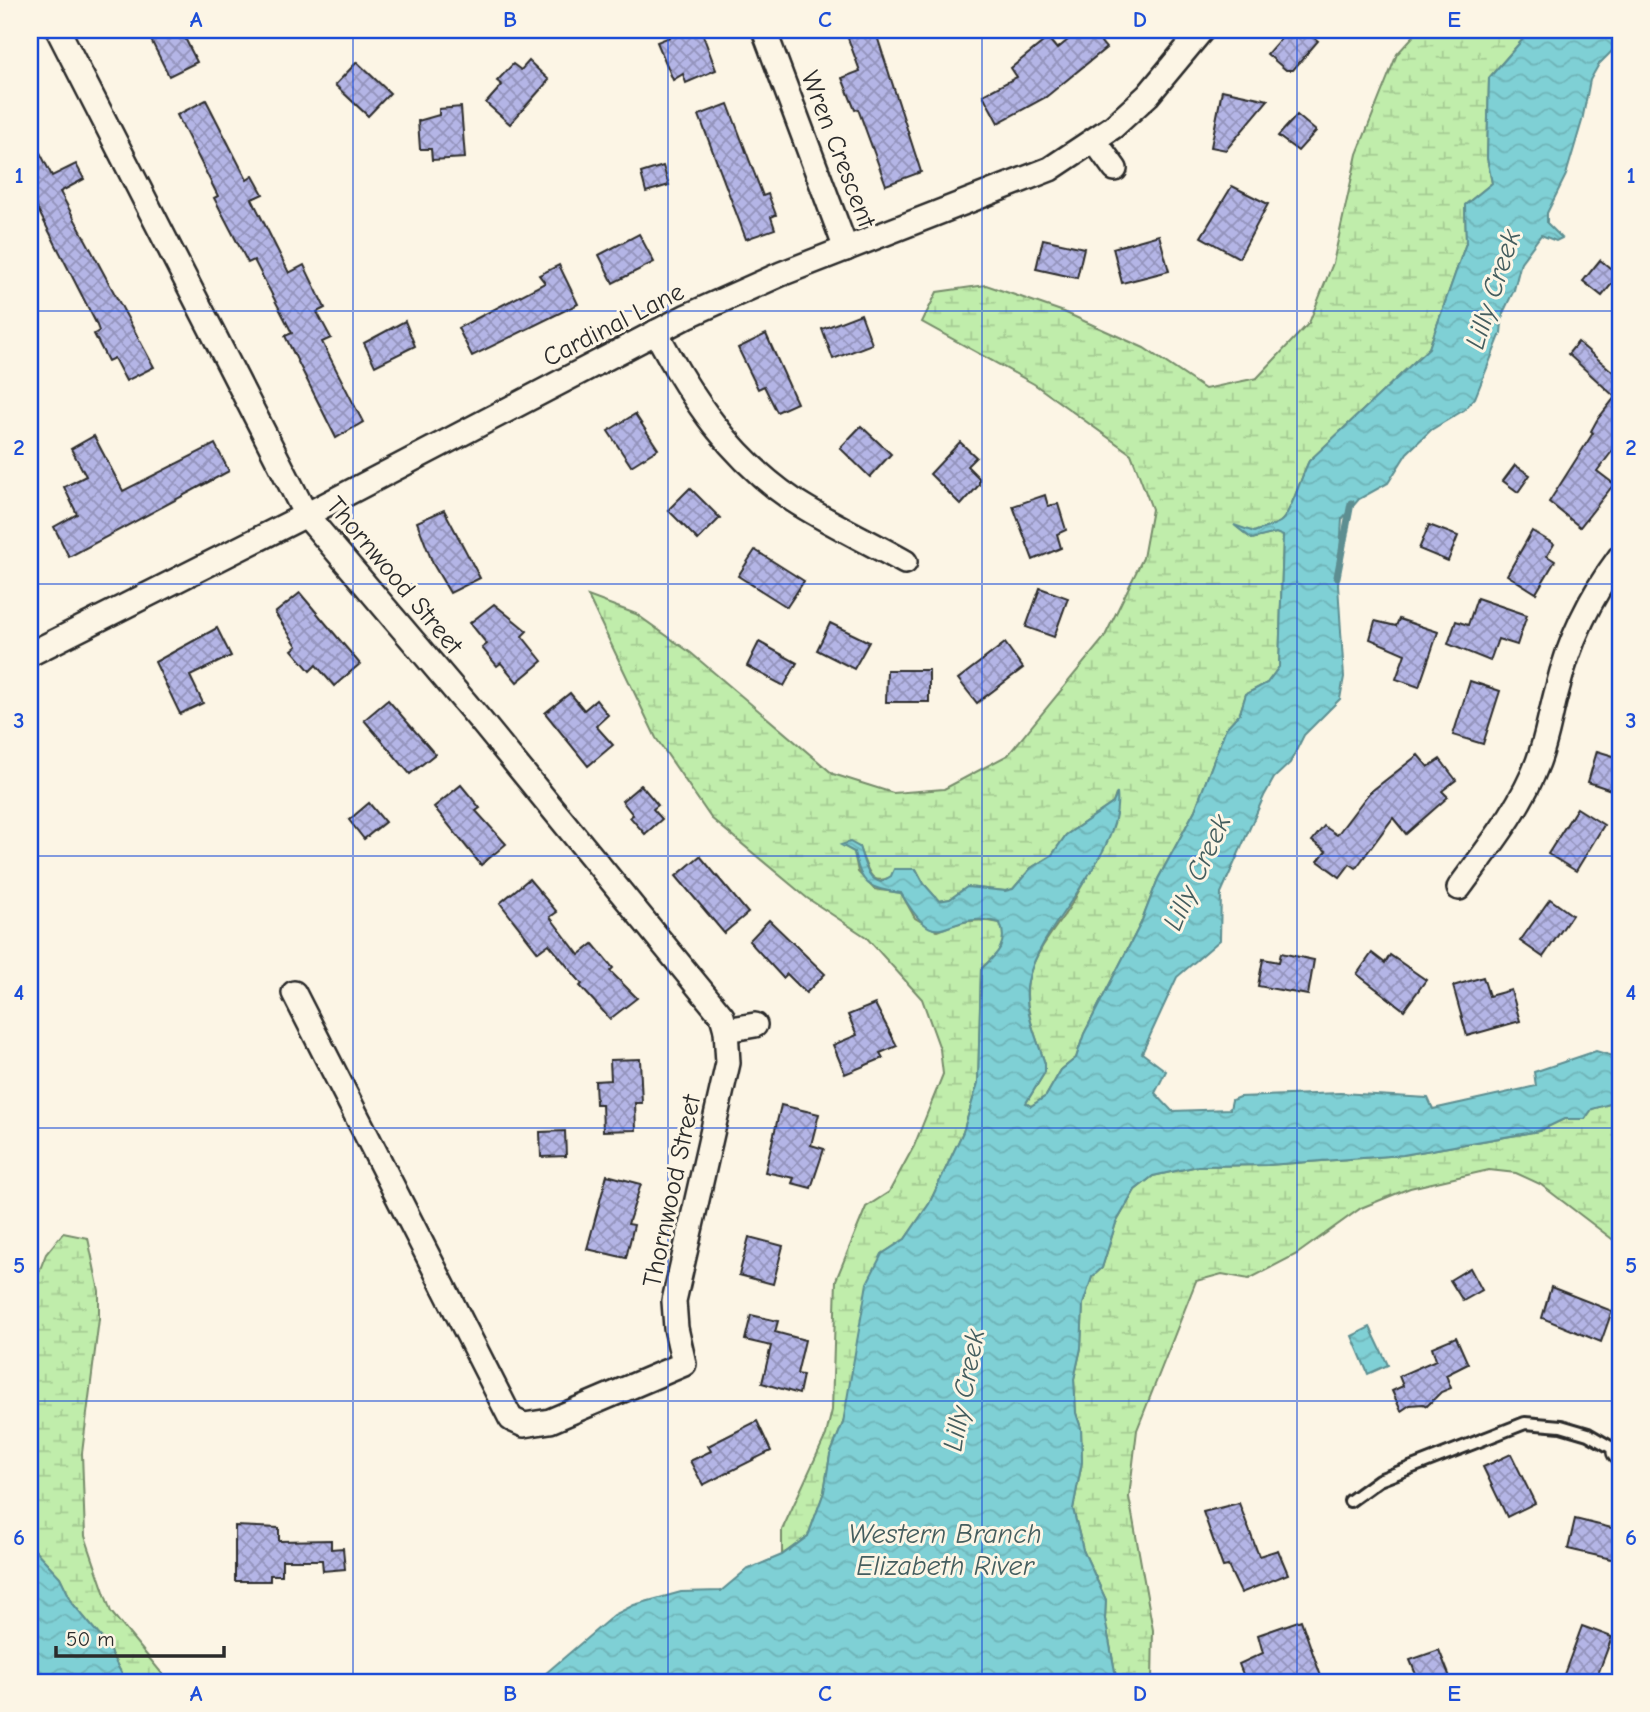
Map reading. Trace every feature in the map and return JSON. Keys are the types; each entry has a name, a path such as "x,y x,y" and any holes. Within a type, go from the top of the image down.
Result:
{"street":[{"name":"Thornwood Street","path":"58,30 306,515 722,1016 726,1030 728,1063 674,1301 676,1328 684,1364 550,1421 524,1425 510,1419 294,993"},
{"name":"Wren Crescent","path":"764,30 846,248"},
{"name":"Cardinal Lane","path":"30,654 306,515 656,332 781,274 1050,169 1094,140 1148,95 1202,30"},
{"path":"1094,140 1115,169"},
{"path":"656,332 682,383 709,421 739,455 796,502 905,562"},
{"path":"1459,888 1520,801 1532,777 1550,727 1568,650 1603,580 1620,557"},
{"path":"726,1030 755,1026"}],"lane":[{"path":"1350,1502 1379,1480 1525,1423 1563,1426 1588,1434 1620,1453"}],"green space":[{"path":"1419,30 1531,30 1489,78 1487,158 1492,183 1465,205 1466,243 1429,348 1309,461 1292,503 1280,522 1254,532 1237,527 1252,539 1276,533 1283,535 1279,667 1267,683 1246,694 1240,713 1226,728 1195,810 1158,879 1141,923 1084,1034 1076,1058 1061,1070 1046,1096 1031,1106 1026,1103 1045,1072 1027,1003 1028,982 1041,948 1069,908 1095,860 1116,794 1113,803 1066,835 1052,855 1031,868 1013,889 1006,891 967,887 950,899 939,901 924,884 916,869 878,880 869,872 859,847 842,845 854,852 858,872 874,889 901,893 915,918 937,931 961,923 983,920 1000,923 1005,935 999,952 981,969 978,1083 963,1132 929,1204 905,1239 882,1254 843,1423 830,1455 824,1492 808,1536 782,1555 782,1530 826,1435 832,1410 836,1280 866,1207 889,1192 914,1146 943,1074 940,1049 922,999 866,937 807,898 711,818 656,738 588,596 636,614 691,653 833,774 893,793 944,789 1008,755 1104,638 1143,558 1152,509 1131,454 1034,384 922,322 937,292 986,285 1064,312 1144,348 1205,389 1257,378 1309,323 1333,263 1357,154 1397,54"},
{"path":"1620,1101 1620,1245 1540,1184 1516,1173 1489,1170 1410,1188 1361,1208 1297,1254 1249,1279 1222,1274 1196,1281 1137,1430 1129,1497 1153,1630 1152,1682 1117,1682 1105,1619 1106,1600 1083,1550 1073,1509 1082,1462 1081,1428 1076,1413 1074,1379 1081,1348 1083,1304 1092,1277 1102,1268 1116,1223 1135,1190 1153,1176 1198,1166 1268,1165 1403,1155 1539,1131 1564,1119 1585,1119 1592,1109"},
{"path":"63,1233 88,1238 99,1291 99,1319 82,1453 85,1536 111,1612 169,1682 126,1682 105,1642 73,1604 60,1577 30,1545 30,1295 46,1254"}],"water":[{"name":"Western Branch Elizabeth River","path":"1531,30 1620,30 1620,43 1599,64 1590,80 1582,121 1566,175 1547,213 1547,223 1562,238 1556,241 1541,235 1521,262 1514,290 1503,313 1501,333 1475,398 1464,410 1431,430 1407,453 1388,483 1359,499 1342,519 1338,585 1344,677 1340,699 1304,735 1290,763 1274,778 1221,893 1220,940 1177,977 1142,1053 1166,1071 1155,1093 1172,1111 1230,1109 1232,1100 1239,1097 1340,1093 1428,1098 1433,1109 1536,1086 1534,1072 1596,1051 1620,1058 1620,1101 1592,1109 1585,1119 1564,1119 1539,1131 1403,1155 1268,1165 1198,1166 1153,1176 1135,1190 1116,1223 1102,1268 1092,1277 1083,1304 1081,1348 1074,1379 1076,1413 1081,1428 1082,1462 1073,1509 1083,1550 1106,1600 1105,1619 1117,1682 530,1682 545,1674 614,1615 634,1605 681,1592 721,1591 746,1570 782,1555 808,1536 824,1492 830,1455 843,1423 867,1283 882,1254 905,1239 929,1204 963,1132 978,1083 981,969 1000,949 1003,937 1000,923 966,921 935,929 926,925 901,893 868,883 860,872 854,852 841,845 850,842 859,847 869,873 881,882 891,876 894,869 916,869 924,884 939,901 950,899 967,887 1005,891 1013,889 1031,868 1052,855 1066,835 1113,803 1117,793 1116,817 1108,841 1048,936 1028,981 1029,1013 1045,1072 1026,1103 1031,1106 1046,1096 1061,1070 1076,1058 1084,1034 1141,923 1158,879 1195,810 1226,728 1240,713 1246,694 1267,683 1279,667 1283,536 1276,533 1252,539 1234,525 1254,532 1280,522 1292,503 1309,461 1429,348 1466,243 1465,205 1492,183 1487,158 1489,78"},
{"path":"1370,1327 1388,1365 1368,1374 1352,1336"},
{"path":"30,1545 60,1577 73,1604 105,1642 126,1682 30,1682"}],"building":[{"path":"146,30 181,30 197,62 169,76"},
{"path":"687,30 701,30 716,70 686,83 683,74 673,80 657,42"},
{"path":"845,30 875,30 921,172 886,185 858,109 855,110 842,78 860,71"},
{"path":"1080,30 1091,30 1106,48 1046,97 998,123 983,95 1017,77 1011,68 1048,38 1057,49"},
{"path":"1288,30 1304,30 1318,41 1293,70 1286,70 1267,54"},
{"path":"529,61 549,80 510,124 486,103 502,85 497,81 513,64 521,70"},
{"path":"357,62 390,93 368,116 335,85"},
{"path":"1222,90 1268,100 1226,150 1211,147"},
{"path":"206,100 247,180 253,176 263,194 252,199 289,273 304,265 325,308 317,312 331,338 322,342 363,422 336,438 285,336 292,333 254,260 248,263 214,198 218,196 177,115"},
{"path":"728,104 763,196 768,194 776,215 771,217 775,229 746,239 699,115"},
{"path":"461,107 465,158 432,160 431,149 420,149 418,121 439,115 439,109"},
{"path":"1297,115 1316,131 1298,151 1278,136"},
{"path":"30,133 52,176 76,164 84,179 60,192 154,367 126,381 114,358 108,361 94,334 99,331 96,323 35,204 30,207"},
{"path":"663,166 669,185 646,192 641,173"},
{"path":"1232,186 1268,204 1239,258 1201,237"},
{"path":"639,234 654,262 613,283 599,255"},
{"path":"1159,235 1169,271 1122,283 1113,248"},
{"path":"1043,239 1084,248 1077,278 1036,269"},
{"path":"1600,260 1619,275 1602,296 1583,281"},
{"path":"559,265 578,304 472,356 458,328 545,283 539,275"},
{"path":"861,314 872,344 833,359 822,329"},
{"path":"405,321 415,346 375,366 364,343"},
{"path":"766,334 797,403 777,412 764,386 758,389 738,348"},
{"path":"1578,342 1620,378 1620,441 1597,471 1614,484 1580,527 1549,502 1593,433 1591,431 1597,420 1615,397 1568,354"},
{"path":"635,414 658,449 631,466 608,431"},
{"path":"861,426 891,454 870,477 840,448"},
{"path":"94,436 123,491 215,444 229,471 69,557 54,527 77,514 64,487 86,476 71,449"},
{"path":"960,442 976,457 967,466 979,478 979,485 961,505 930,474"},
{"path":"1515,465 1530,475 1518,492 1503,481"},
{"path":"690,488 720,518 698,540 668,510"},
{"path":"1045,495 1048,506 1058,504 1066,530 1057,534 1061,548 1033,560 1013,506"},
{"path":"444,510 480,578 450,593 433,564 417,522"},
{"path":"1429,525 1458,536 1448,561 1419,549"},
{"path":"1532,531 1554,544 1547,556 1555,561 1536,593 1507,575"},
{"path":"755,550 804,581 787,607 738,576"},
{"path":"1040,588 1068,598 1054,637 1026,627"},
{"path":"300,593 360,664 334,686 316,665 310,671 292,650 297,646 275,613"},
{"path":"1477,598 1527,615 1517,645 1498,639 1490,661 1448,644 1456,621 1468,625"},
{"path":"494,604 527,631 522,636 542,661 517,682 501,663 497,666 482,648 487,644 470,623"},
{"path":"1399,619 1438,632 1419,687 1396,679 1405,654 1370,639 1375,621 1396,626"},
{"path":"830,623 869,642 854,669 817,650"},
{"path":"217,628 231,656 190,676 203,703 180,714 155,662"},
{"path":"759,642 797,663 784,686 747,666"},
{"path":"1005,643 1023,668 977,703 958,679"},
{"path":"887,670 929,670 929,702 886,702"},
{"path":"1470,681 1500,691 1483,744 1453,735"},
{"path":"570,693 584,710 596,700 608,715 596,726 613,745 588,766 545,713"},
{"path":"388,700 435,754 410,774 364,720"},
{"path":"1597,751 1620,758 1620,793 1588,782"},
{"path":"1418,755 1428,767 1440,759 1456,780 1442,791 1448,797 1406,834 1393,818 1356,868 1350,864 1340,877 1318,861 1326,851 1312,841 1324,826 1337,835 1369,793"},
{"path":"461,785 480,808 476,811 506,844 481,865 434,807"},
{"path":"641,785 658,805 653,809 662,819 645,834 630,817 633,815 622,801"},
{"path":"369,803 385,822 364,839 349,820"},
{"path":"1577,808 1604,825 1576,871 1548,854"},
{"path":"700,856 748,913 724,933 676,876"},
{"path":"529,879 557,912 550,917 579,955 593,944 613,968 610,971 637,998 610,1019 580,986 582,984 549,944 538,952 500,903"},
{"path":"1550,899 1572,915 1543,957 1520,941"},
{"path":"769,920 825,974 806,993 787,974 783,978 749,941"},
{"path":"1281,953 1314,960 1308,995 1258,986 1263,959 1279,962"},
{"path":"1372,953 1385,963 1390,955 1426,980 1404,1010 1357,974"},
{"path":"1483,977 1489,996 1511,990 1520,1021 1467,1036 1453,986"},
{"path":"875,1004 897,1046 880,1053 883,1058 845,1074 833,1045 857,1035 848,1015"},
{"path":"640,1059 642,1103 635,1103 636,1130 603,1131 602,1104 596,1104 595,1081 611,1080 610,1060"},
{"path":"781,1105 819,1114 811,1145 824,1149 811,1188 792,1183 794,1178 765,1172"},
{"path":"565,1131 566,1156 541,1157 540,1132"},
{"path":"607,1175 641,1184 628,1224 634,1225 626,1258 587,1249"},
{"path":"749,1237 783,1246 773,1284 739,1275"},
{"path":"1470,1268 1482,1290 1463,1301 1450,1280"},
{"path":"1551,1287 1612,1311 1601,1342 1542,1318"},
{"path":"751,1315 778,1321 775,1332 805,1340 797,1374 803,1375 799,1394 762,1383 771,1346 745,1340"},
{"path":"1456,1337 1468,1364 1446,1375 1451,1388 1441,1392 1427,1406 1410,1405 1401,1411 1392,1391 1403,1386 1399,1376 1436,1360 1432,1347"},
{"path":"757,1421 771,1451 703,1485 690,1461 711,1451 708,1446"},
{"path":"1511,1454 1535,1503 1507,1517 1483,1467"},
{"path":"1239,1503 1259,1556 1278,1550 1288,1574 1241,1593 1228,1566 1223,1567 1203,1512"},
{"path":"1575,1519 1620,1530 1620,1561 1568,1549"},
{"path":"235,1526 279,1528 279,1541 331,1540 331,1549 343,1548 345,1569 323,1571 322,1560 282,1560 282,1575 270,1575 270,1581 235,1581"},
{"path":"1301,1620 1323,1682 1246,1682 1239,1664 1263,1653 1258,1635"},
{"path":"1582,1626 1612,1637 1595,1682 1579,1682 1563,1677"},
{"path":"1439,1650 1452,1682 1419,1682 1410,1660"}],"waterway":[{"name":"Lilly Creek","path":"1337,577 1351,503"}]}
